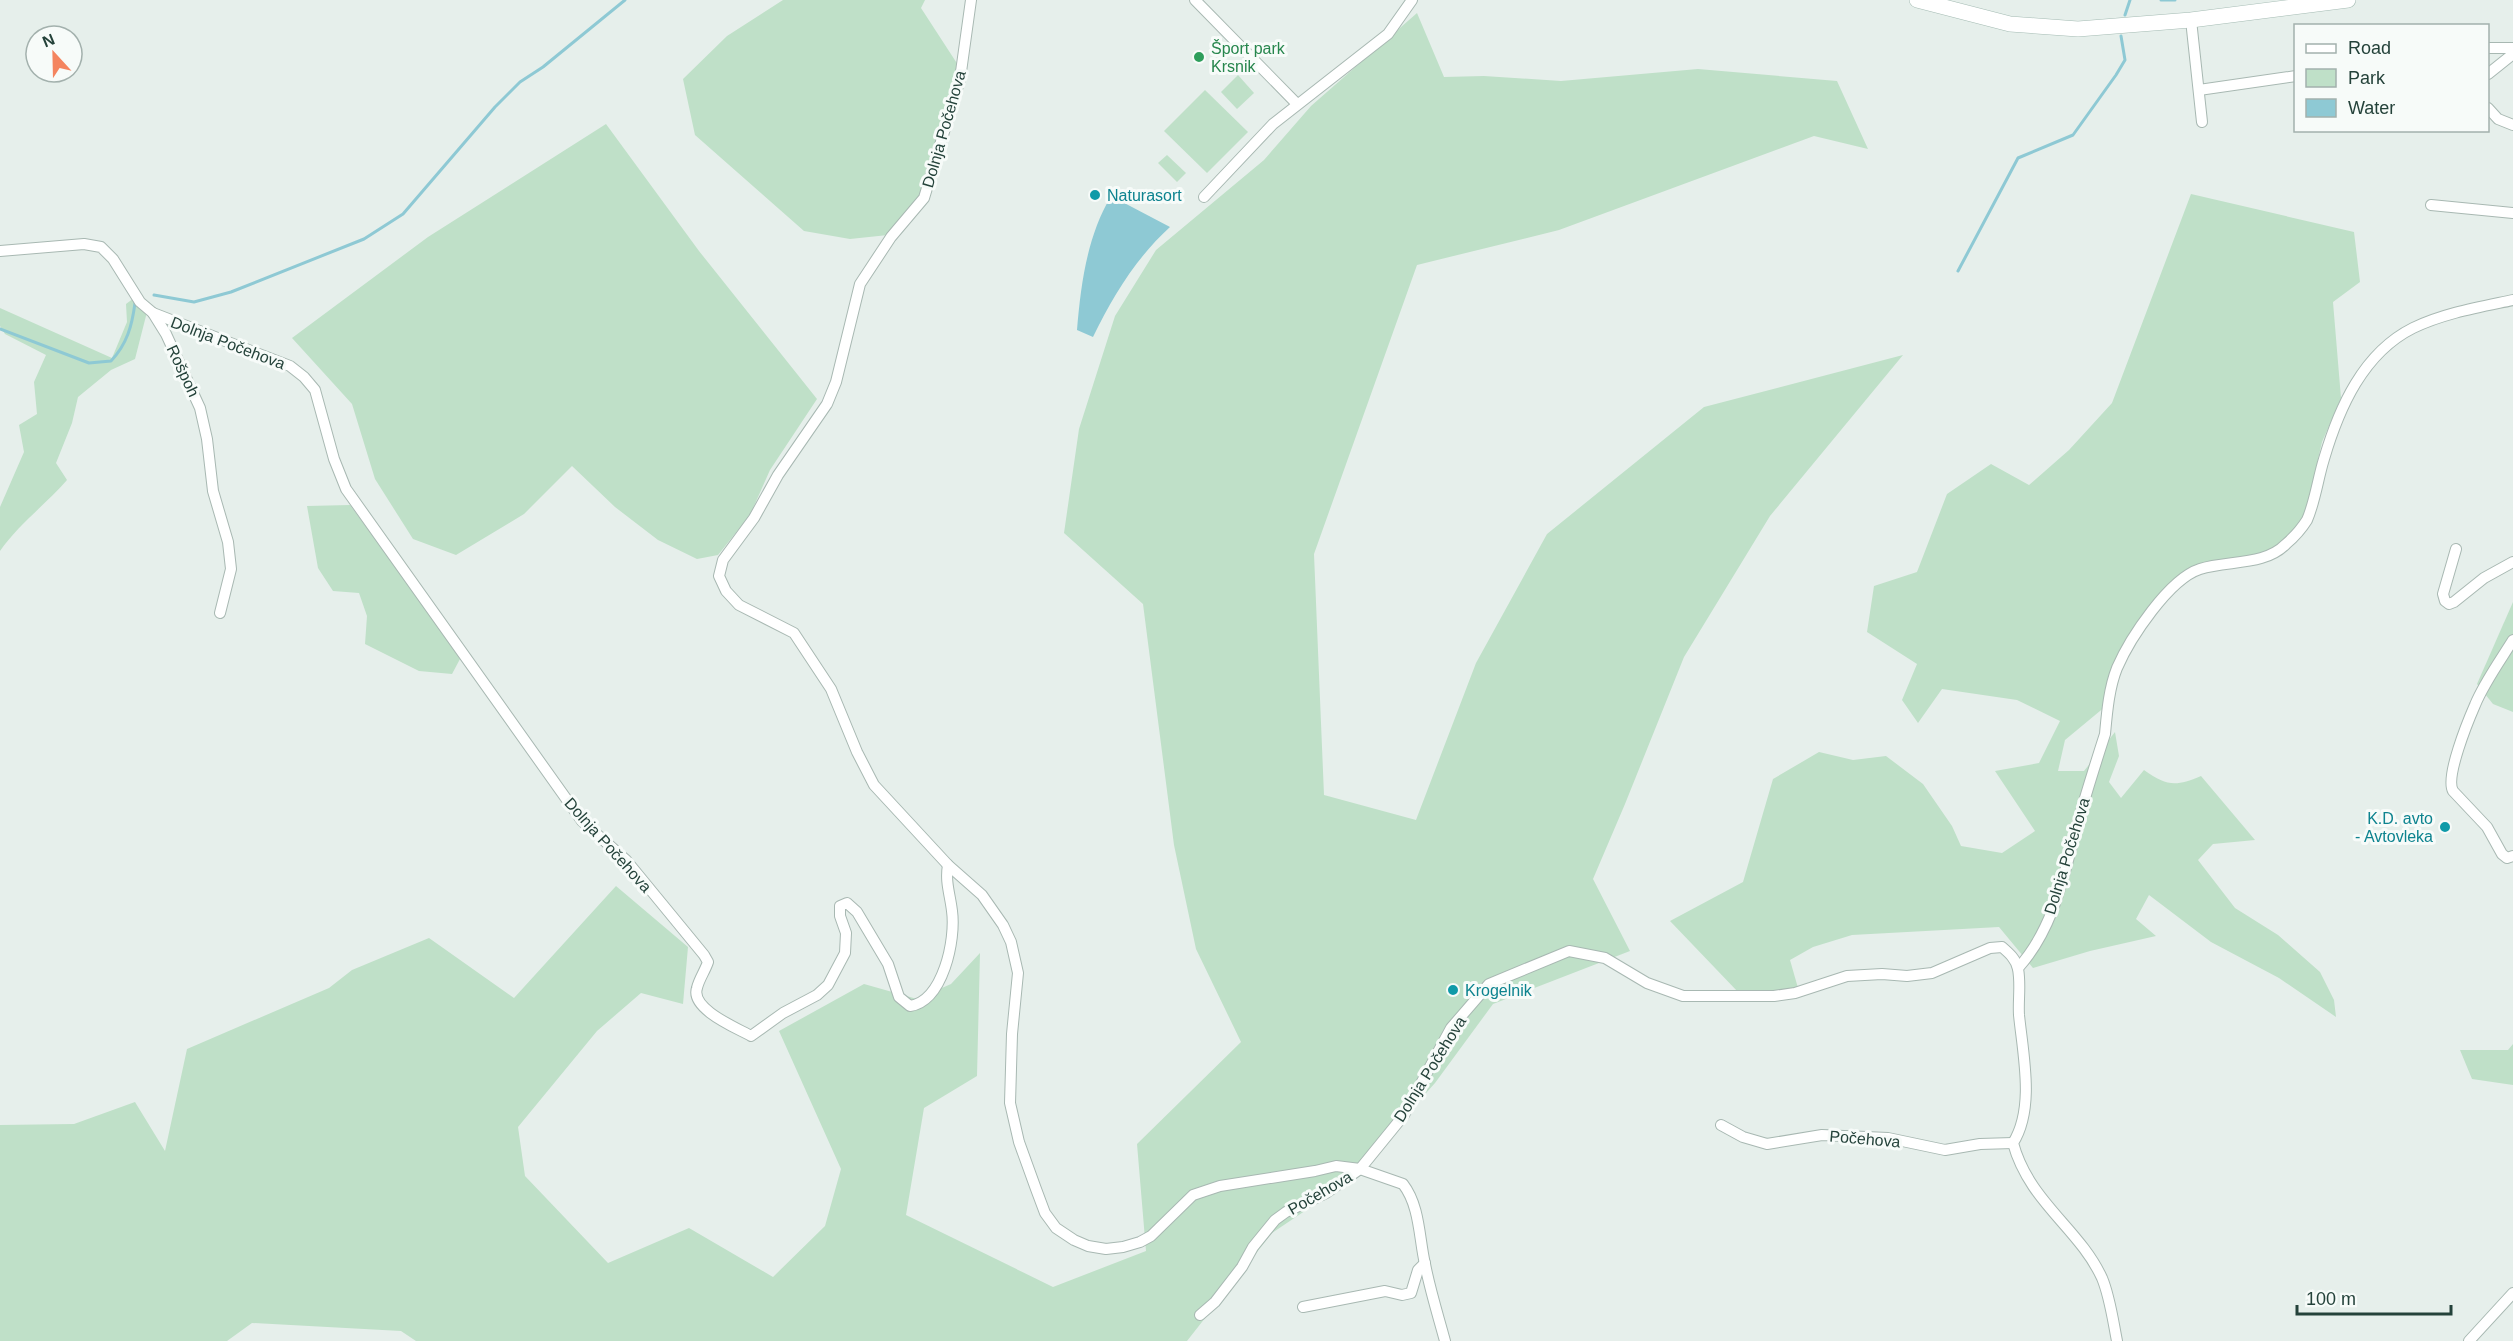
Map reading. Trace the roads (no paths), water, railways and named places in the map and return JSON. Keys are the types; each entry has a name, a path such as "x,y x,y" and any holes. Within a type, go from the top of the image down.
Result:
{"main road":[{"path":"1917,0 2000,22 2078,29 2191,20 2348,0"}],"street":[{"name":"Dolnja Počehova","path":"970,0 960,79 924,198 891,237 860,284 836,382 827,404 778,475 754,518 723,560 719,576 726,591 739,605 794,633 831,689 857,752 874,785 948,865 989,903 1011,942 1018,973 1012,1034 1010,1103 1019,1142 1045,1213 1056,1228 1088,1246 1106,1249 1140,1242 1151,1236 1193,1195 1220,1186 1336,1166 1360,1169 1404,1115 1451,1029 1489,984 1569,951 1605,958 1647,982 1683,996 1774,996 1796,993 1847,976 1882,974 1907,976 1932,973 1989,948 2002,947 2012,955 2018,968 2040,938 2055,903 2105,734 2108,706 2117,668 2138,632 2171,588 2199,569 2267,557 2284,546 2306,521 2328,446 2342,408 2366,368 2380,351 2412,329 2430,321 2513,300"},
{"path":"1195,0 1297,104"},
{"path":"1204,198 1273,123 1388,34 1412,0"},
{"path":"2191,20 2202,122"},
{"path":"2489,48 2513,48"},
{"path":"2489,72 2513,54"},
{"path":"2199,90 2294,76"},
{"path":"2489,110 2498,118 2513,125"},
{"path":"2431,205 2513,213"},
{"name":"Rošpoh","path":"0,251 84,244 101,247 112,259 140,302 153,313 166,334 200,408 207,439 213,491 228,542 231,569 220,613"},
{"name":"Dolnja Počehova","path":"153,313 290,366 315,390 334,459 346,489 582,820 626,860 704,955 708,962 696,990 697,999 702,1007 752,1036 783,1013 817,995 828,985 845,953 846,933 840,916 840,906 847,903 857,912 888,964 899,997 909,1006 920,1004 930,996 939,983 952,935 952,912 946,883 948,865"},
{"path":"2456,549 2443,594 2445,601 2449,604 2484,578 2513,562"},
{"path":"2513,640 2475,705 2454,764 2450,784 2453,791 2487,827 2502,854 2507,858 2513,856"},
{"path":"2018,968 2026,1098 2018,1135 2013,1143 2029,1180 2042,1201 2079,1242 2102,1279 2117,1341"},
{"name":"Počehova","path":"1721,1125 1743,1137 1767,1144 1822,1135 1888,1138 1945,1150 1980,1144 2013,1143"},
{"name":"Počehova","path":"1200,1315 1222,1293 1242,1267 1253,1247 1275,1220 1286,1212 1326,1193 1360,1169 1403,1184 1408,1190 1417,1218 1425,1263 1444,1341"},
{"path":"1303,1307 1369,1293 1385,1291 1402,1295 1411,1293 1418,1270 1425,1263"},
{"path":"2469,1341 2513,1293"}],"water":[{"path":"1111,196 1170,227 1146,252 1126,278 1093,337 1077,330 1081,295 1091,244"}],"waterway":[{"path":"154,295 194,302 231,292 364,239 403,214 495,107 520,82 543,67 625,0"},
{"path":"2125,15 2130,0"},
{"path":"2161,0 2175,0"},
{"path":"1958,271 2018,158 2073,135 2116,75 2125,60 2121,36"},
{"path":"0,329 89,363 111,361 128,334 135,303"}],"place":[{"name":"Šport park Krsnik","path":"1199,57"},
{"name":"Naturasort","path":"1095,195"},
{"name":"K.D. avto - Avtovleka","path":"2445,827"},
{"name":"Krogelnik","path":"1453,990"}]}
